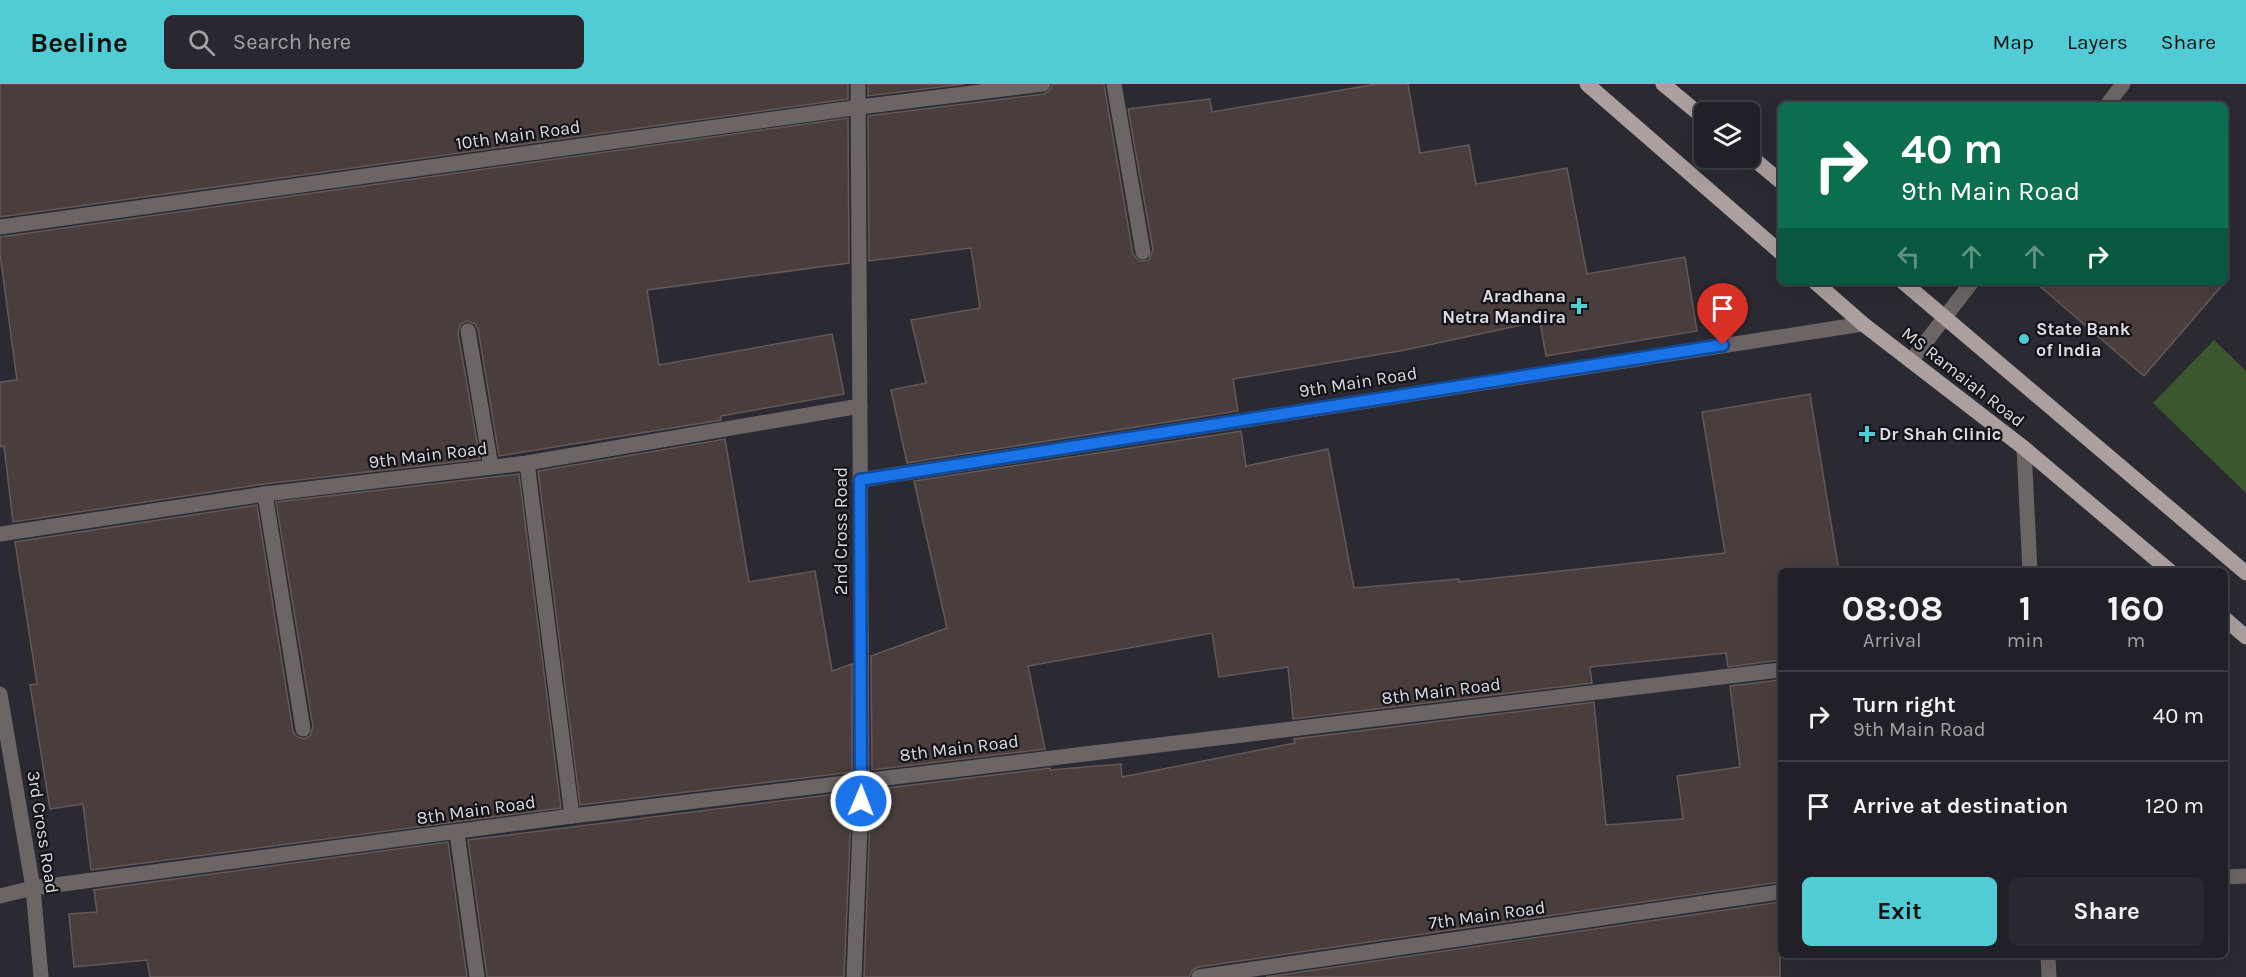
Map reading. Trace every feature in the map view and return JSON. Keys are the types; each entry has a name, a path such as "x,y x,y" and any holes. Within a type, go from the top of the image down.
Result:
{"main road":[{"path":"1587,84 1778,250"},
{"path":"1663,84 1694,110"},
{"path":"1760,164 1778,179"},
{"name":"MS Ramaiah Road","path":"1818,285 1863,324 2024,448 2166,568"},
{"name":"MS Ramaiah Road","path":"1907,285 2246,573"},
{"path":"2228,621 2246,637"}],"street":[{"name":"2nd Cross Road","path":"854,977 862,779 860,107 858,84"},
{"name":"10th Main Road","path":"0,227 860,107 1043,84"},
{"path":"1114,84 1143,252"},
{"path":"2109,102 2123,84"},
{"path":"1911,361 1970,285"},
{"name":"9th Main Road","path":"860,480 1863,324"},
{"path":"468,331 491,467"},
{"name":"9th Main Road","path":"0,534 265,494 527,463 860,406"},
{"path":"2024,448 2030,568"},
{"path":"527,463 572,816"},
{"path":"265,494 303,729"},
{"name":"8th Main Road","path":"0,896 33,888 862,779 1778,670"},
{"name":"3rd Cross Road","path":"0,694 33,888 41,977"},
{"path":"457,832 477,977"},
{"path":"2228,877 2246,876"},
{"name":"7th Main Road","path":"1198,977 1778,892"},
{"path":"2048,958 2049,977"}],"green space":[{"path":"2214,340 2246,371 2246,493 2153,403"}],"building":[{"path":"0,84 848,84 848,99 0,217"},
{"path":"868,84 965,84 868,96"},
{"path":"1053,84 1104,84 1133,254 1139,261 1149,260 1153,250 1128,109 1210,99 1212,112 1377,84 1408,84 1420,153 1469,145 1476,184 1567,168 1587,274 1685,257 1697,331 1546,356 1540,321 1405,350 1233,379 1238,411 907,463 891,390 926,383 911,320 980,308 971,248 869,261 868,116 1044,94"},
{"path":"848,118 849,263 647,290 659,365 832,334 844,394 721,416 721,420 499,456 478,329 475,324 467,321 461,324 458,333 480,459 264,484 13,522 4,446 0,447 0,382 17,380 0,254 0,237"},
{"path":"2038,285 2222,285 2144,376"},
{"path":"1810,394 1838,568 1778,568 1778,660 1728,667 1726,653 1590,667 1592,683 1293,719 1288,667 1219,677 1212,633 1028,666 1045,749 872,770 871,656 947,628 914,481 1241,431 1246,466 1328,449 1354,588 1459,579 1459,582 1725,553 1702,412"},
{"path":"725,439 749,582 815,571 832,671 852,664 852,772 580,805 538,471"},
{"path":"519,474 561,808 91,870 83,804 50,809 30,685 37,684 15,542 257,505 293,731 296,736 304,739 310,736 313,727 276,502"},
{"path":"1778,680 1778,882 1198,967 1189,977 864,977 871,790 1050,768 1050,770 1121,764 1122,777 1295,743 1294,739 1594,702 1606,825 1683,819 1677,776 1740,767 1730,686"},
{"path":"852,792 844,977 487,977 468,840"},
{"path":"448,842 467,977 150,977 147,960 74,967 69,914 97,912 94,890"},
{"path":"1778,902 1780,977 1266,977"}],"place":[{"name":"Aradhana Netra Mandira","path":"1579,306"},
{"name":"State Bank of India","path":"2024,339"},
{"name":"Dr Shah Clinic","path":"1867,434"}],"route":[{"path":"861,801 860,480 1723,345"}]}
